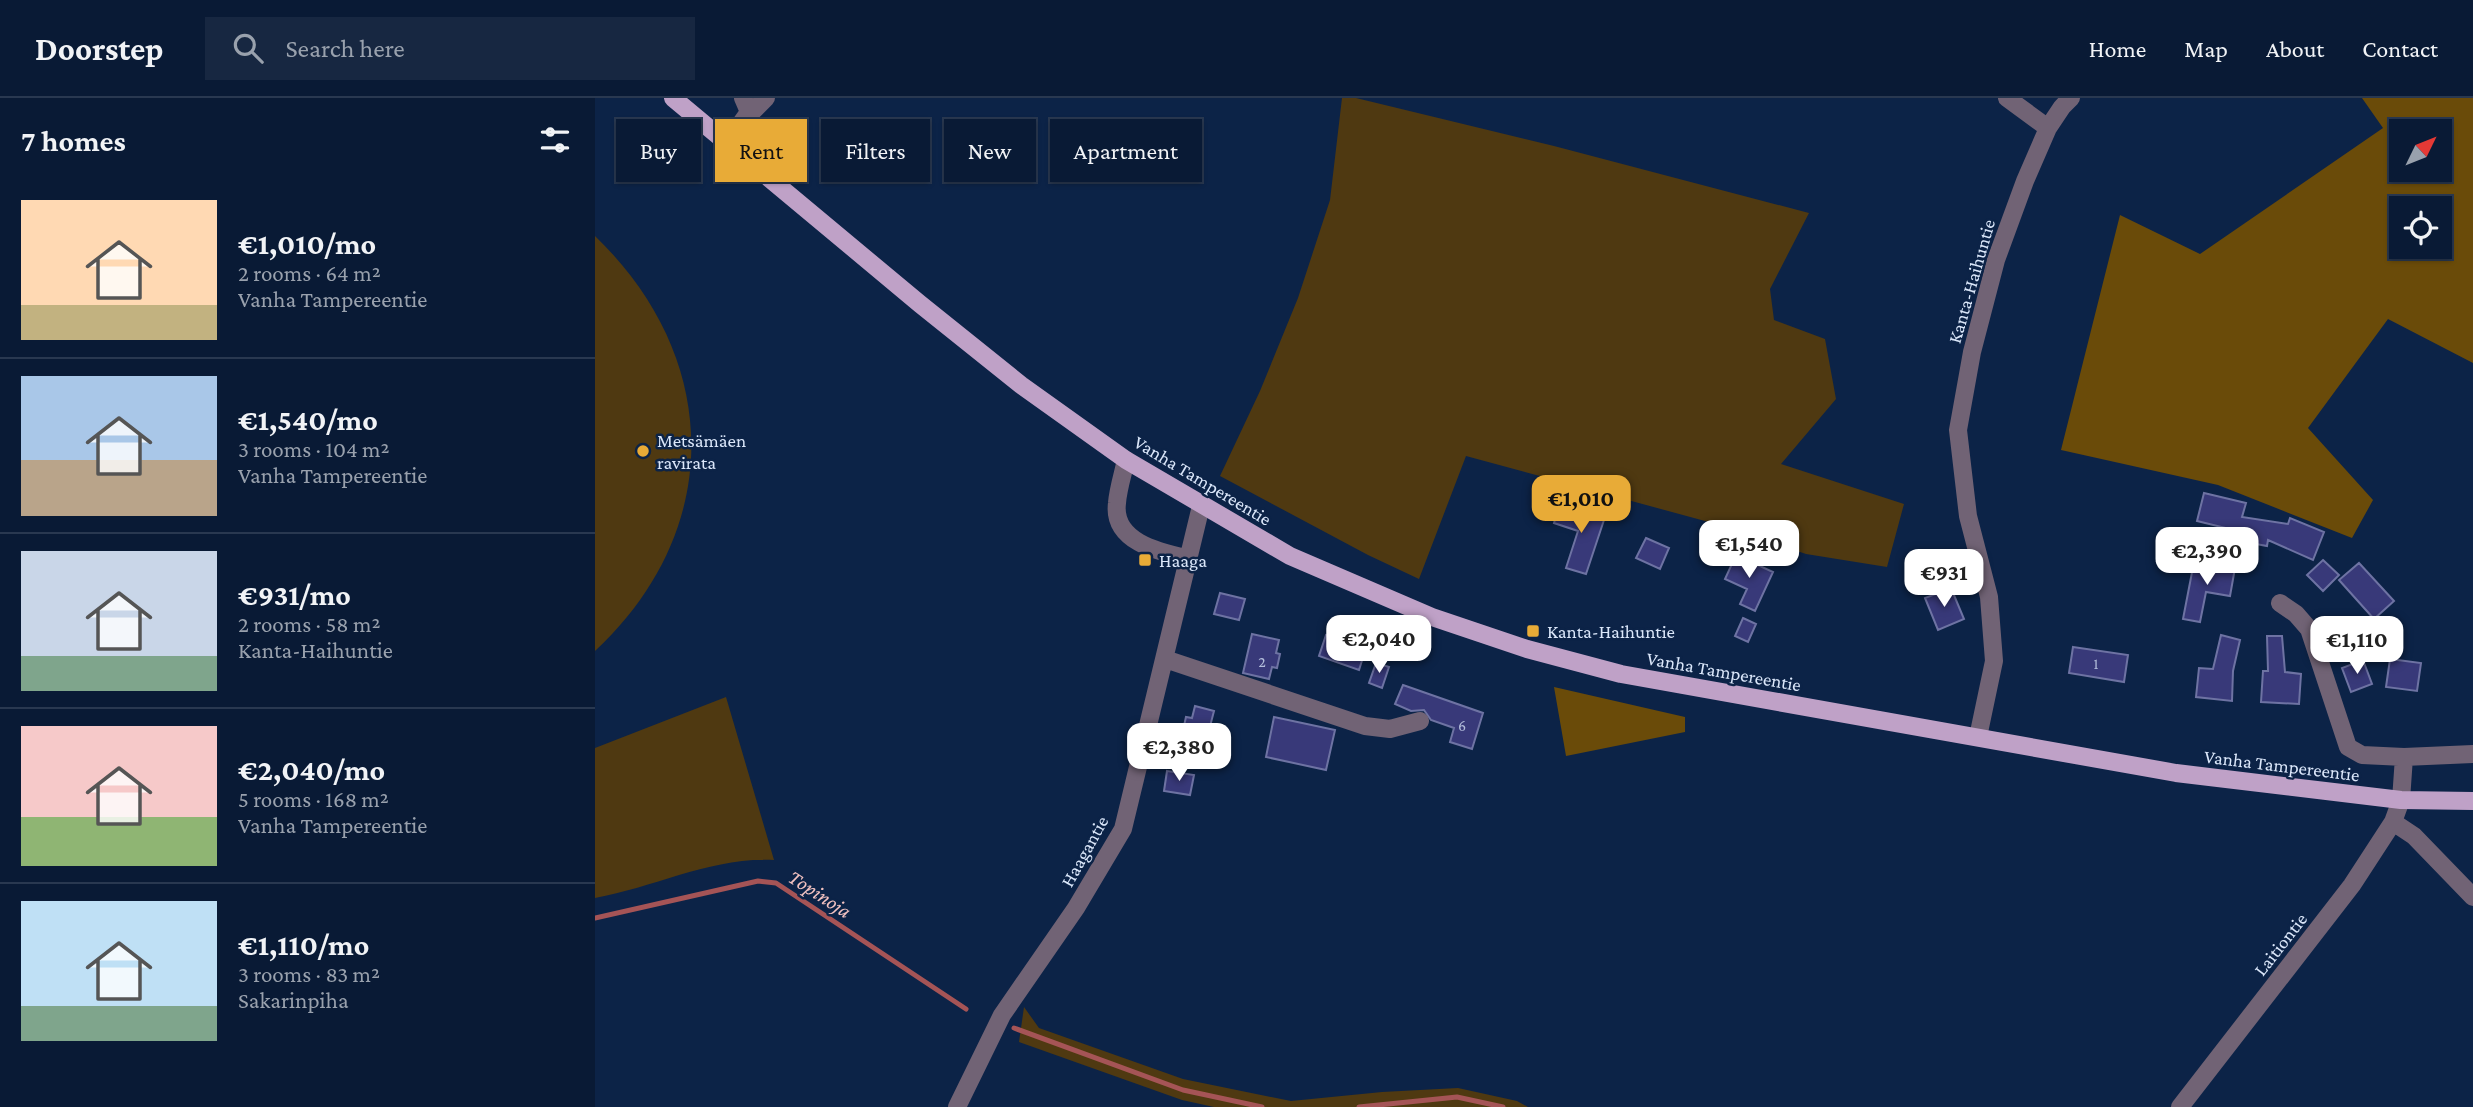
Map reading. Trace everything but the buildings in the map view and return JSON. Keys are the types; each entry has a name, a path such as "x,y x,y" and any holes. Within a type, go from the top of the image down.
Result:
{"main road":[{"name":"Vanha Tampereentie","path":"673,98 715,133"},
{"name":"Vanha Tampereentie","path":"774,182 960,337 1021,385 1126,460 1290,556 1431,617 1527,649 1621,674 2176,774 2401,800 2473,801"}],"street":[{"path":"743,98 749,112 747,117"},
{"path":"747,117 766,98"},
{"path":"2007,98 2048,128"},
{"name":"Kanta-Haihuntie","path":"1978,737 1994,661 1989,597 1968,516 1958,430 1972,352 1996,260 2048,128 2071,98"},
{"path":"1126,460 1117,503 1118,521 1128,535 1143,544 1159,552 1187,558"},
{"name":"Haagantie","path":"957,1107 1002,1016 1076,908 1123,830 1201,506"},
{"path":"2280,603 2296,614 2309,629 2349,747 2362,755 2405,757 2473,754"},
{"path":"1164,659 1365,726 1390,729 1420,720"},
{"name":"Laitiontie","path":"2180,1107 2352,885 2393,822 2401,800 2405,757"},
{"path":"2393,822 2414,836 2473,897"}],"shaded area":[{"path":"1342,98 1356,98 1554,146 1809,213 1770,289 1774,320 1825,339 1836,399 1781,464 1904,504 1887,567 1806,554 1727,527 1466,456 1419,579 1368,555 1220,476 1260,391 1298,298 1330,200"},
{"path":"2362,98 2473,98 2473,363 2388,319 2308,428 2373,500 2352,538 2218,485 2061,450 2120,215 2200,254 2383,128"},
{"name":"Metsämäen ravirata","path":"595,236 637,284 667,335 685,389 691,444 686,499 668,552 638,603 595,651"},
{"path":"1554,687 1685,717 1685,732 1566,756"},
{"path":"726,697 774,860 728,863 595,898 595,748"},
{"path":"1024,1007 1039,1028 1183,1079 1291,1101 1458,1088 1517,1101 1528,1107 1214,1107 1182,1100 1019,1042"}],"waterway":[{"name":"Topinoja","path":"595,918 758,881 776,883 966,1009"},
{"name":"Topinoja","path":"1014,1028 1183,1090 1262,1107"},
{"name":"Topinoja","path":"1359,1107 1457,1097 1503,1107"}],"place":[{"name":"Metsämäen ravirata","path":"643,451"},
{"name":"Haaga","path":"1145,560"},
{"name":"Kanta-Haihuntie","path":"1533,631"}]}
